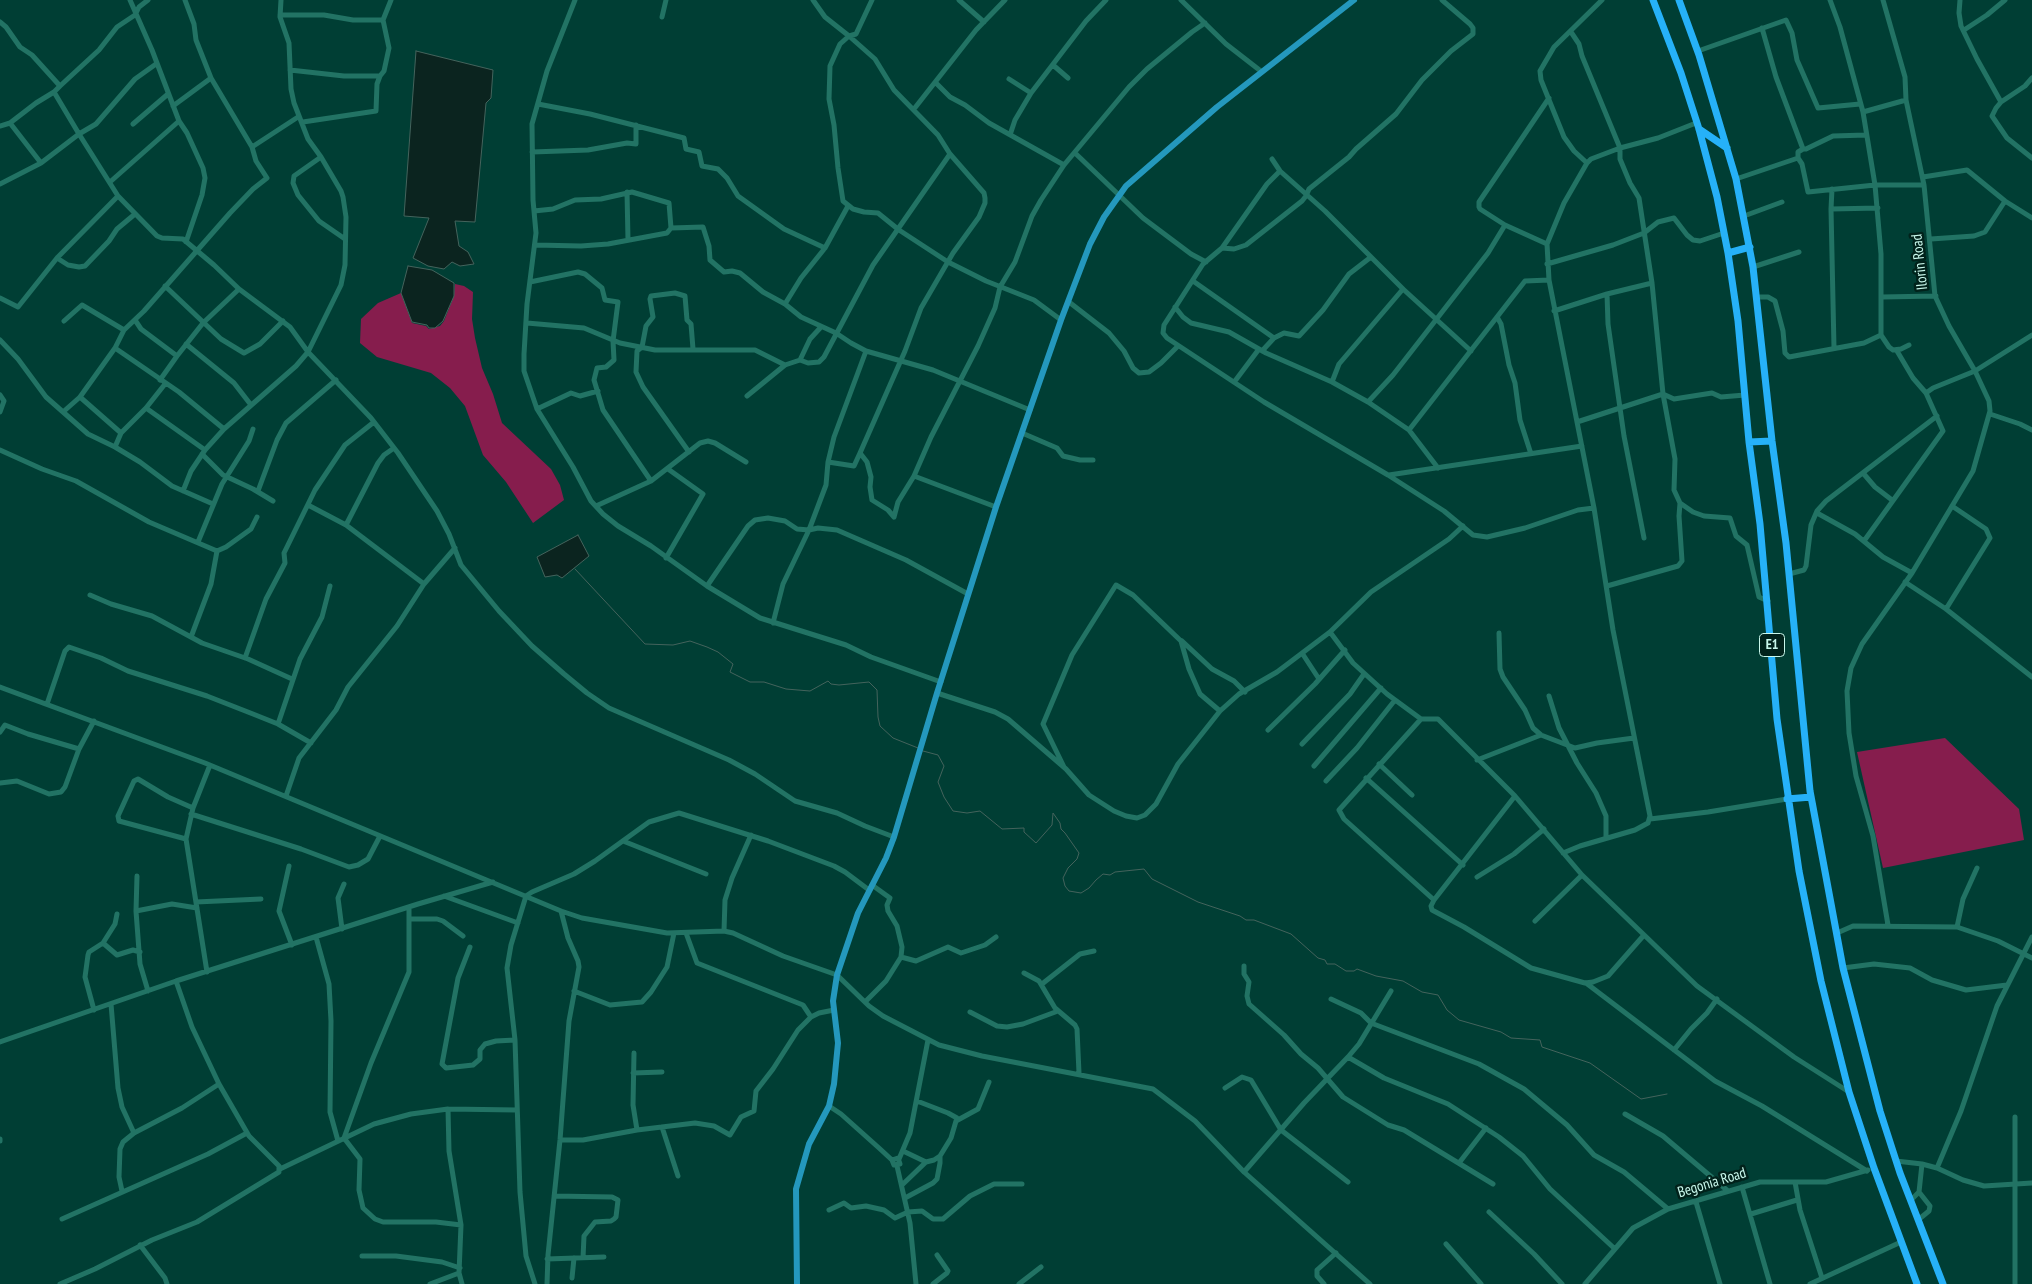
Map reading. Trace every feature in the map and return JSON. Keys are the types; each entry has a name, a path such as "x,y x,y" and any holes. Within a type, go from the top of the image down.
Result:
{"highway":[{"name":"E1","path":"1653,0 1681,73 1698,126 1728,253 1738,321 1749,442 1760,524 1777,718 1798,871 1821,980 1870,1169 1917,1284"},
{"name":"E1","path":"1679,0 1698,51 1736,179 1750,247 1789,574 1811,797 1843,968 1880,1111 1896,1161 1943,1284"},
{"path":"1698,126 1726,148"},
{"path":"1728,253 1750,247"},
{"path":"1749,442 1772,441"},
{"path":"1787,799 1811,797"}],"main road":[{"path":"797,1284 796,1189 809,1144 829,1106 838,1059 833,993 837,975 858,913 886,858 894,837 996,507 1061,320 1090,244 1118,195 1167,149 1354,0"}],"street":[{"path":"130,0 152,50 179,121 187,133 203,168 205,178 201,201 190,225 186,242"},
{"path":"0,126 10,123 54,92 99,50 117,27 135,15 139,7 148,0"},
{"path":"63,412 80,397 115,348 124,330 198,252 253,189 265,181 266,176 256,161 252,146 211,78 196,40 194,24 185,0"},
{"path":"183,491 191,471 204,452 224,429 296,366 308,352 341,285 344,265 346,218 341,191 308,138 303,122 298,117 291,89 289,43 281,24 280,0"},
{"path":"303,122 376,111 377,84 384,71 389,48 383,20 390,0"},
{"path":"574,0 547,71 532,124 536,233 530,282 524,371 537,409 596,506 618,526 744,609 773,622 846,645 871,657 941,682"},
{"path":"662,17 666,0"},
{"path":"813,0 824,17 875,59 894,90 938,135 950,154 984,193 985,198 985,203 979,217 960,242 921,308 854,466 828,462"},
{"path":"872,0 856,34 849,36 840,44 830,66 829,88 843,201 848,206 864,212 878,213 899,230 948,262 1000,287 1034,300 1061,320"},
{"path":"960,0 984,22"},
{"path":"914,109 984,22 1006,0"},
{"path":"1010,135 1031,93 1086,21 1106,0"},
{"path":"1181,0 1226,44 1262,72"},
{"path":"1222,248 1234,249 1246,244 1306,196 1309,189 1349,157 1396,114 1422,80 1451,51 1473,34 1474,28 1442,0"},
{"path":"1587,163 1574,151 1564,137 1541,80 1540,71 1554,47 1602,0"},
{"path":"1830,0 1840,27 1863,112 1875,185 1878,208 1882,297 1881,335 1889,347 1897,350 1913,378 1926,393 1942,427 1942,434 1892,500 1864,541"},
{"name":"Ilorin Road","path":"1883,0 1905,77 1906,100 1923,177 1936,296 1949,326 1975,371 1989,401 1990,414"},
{"path":"1960,0 1959,13 1962,26 1977,59 2001,102"},
{"path":"1964,30 1992,12 2005,0"},
{"path":"280,15 324,14 353,20 383,20"},
{"path":"1698,51 1786,20 1792,33 1797,60 1818,108 1860,104"},
{"path":"0,22 6,27 20,47 42,66 60,86"},
{"path":"860,453 867,462 872,500 888,510 894,517 898,502 914,476 931,437 978,346 995,308 1000,287 1015,262 1032,216 1064,164 1147,68 1206,23"},
{"path":"1762,28 1776,77 1803,149"},
{"path":"1571,32 1579,44 1582,56 1620,148 1620,159 1630,183 1639,198 1652,283 1663,394 1675,460 1674,490 1680,503 1682,561 1678,566 1607,586"},
{"path":"0,184 41,163 79,134 96,124 135,79 156,64"},
{"path":"1053,65 1068,78"},
{"path":"290,70 344,76 380,76"},
{"path":"173,106 211,78"},
{"path":"2032,78 2025,86 2001,102 1996,108 1993,119 2007,138 2032,158"},
{"path":"1009,79 1031,93"},
{"path":"936,83 950,97 1010,135 1064,164"},
{"path":"54,92 118,196 135,214 141,217 157,236 162,238 178,238 186,242 239,289 290,327 308,352 374,422 394,448 437,511 461,565 499,611 526,639 586,693 609,708 729,760 755,774 795,801 837,812 864,826 894,837"},
{"path":"133,124 168,94"},
{"path":"1547,244 1505,225 1480,209 1479,202 1549,98"},
{"path":"1863,112 1906,100"},
{"path":"538,104 636,125 684,138 686,149 699,152 702,166 718,169 727,178 738,196 784,230 826,248"},
{"path":"252,146 298,117"},
{"path":"110,182 150,149 179,121"},
{"path":"10,123 41,163"},
{"path":"532,152 588,150 627,143 636,144 636,125"},
{"path":"1563,853 1635,830 1648,823 1650,819 1594,508 1548,280 1547,244 1564,203 1587,163 1620,148 1698,126"},
{"path":"1866,135 1833,136 1798,152 1808,192 1875,185 1924,185"},
{"path":"1075,153 1142,218 1191,254 1206,262"},
{"path":"747,396 785,365 800,360 808,363 822,360 874,265 899,230 914,203 950,154"},
{"path":"321,157 294,176 293,183 298,195 320,221 345,239"},
{"path":"1736,179 1798,158"},
{"path":"1272,159 1280,171 1325,211 1403,289 1471,351"},
{"path":"1923,177 1967,170 2005,201 2032,218"},
{"path":"1280,171 1267,184 1222,248 1206,262 1175,307 1164,325 1163,333 1166,338 1264,402 1388,475 1444,511 1473,535 1487,537 1524,528 1578,510 1594,508"},
{"path":"1832,189 1834,348"},
{"path":"534,210 553,209 575,200 601,198 627,192 669,203 671,228 667,233 581,246 535,245"},
{"path":"627,192 628,240"},
{"path":"0,298 18,307 57,258 118,196"},
{"path":"1931,239 1974,236 1985,232 2005,201"},
{"path":"1744,216 1782,202"},
{"path":"786,304 802,278 826,248 848,206"},
{"path":"1831,209 1878,208"},
{"path":"57,258 68,265 79,268 85,266 110,241 117,229 135,214"},
{"path":"1547,264 1613,246 1644,233 1658,222 1674,218 1687,236 1694,240 1724,234"},
{"path":"1368,402 1393,375 1488,253 1505,225"},
{"path":"671,228 703,227 709,246 710,260 724,272 734,271 740,274 763,292 786,304 801,317 836,333 866,351 921,366 960,380 1030,410"},
{"path":"1753,267 1799,252"},
{"path":"1235,382 1261,350 1274,338 1284,333 1296,336 1302,334 1349,274 1371,257"},
{"path":"530,282 574,272 585,274 602,288 606,300 618,302 613,341 614,360 606,367 597,368 594,380 603,410 651,481"},
{"path":"1410,430 1525,281 1548,280"},
{"path":"1193,281 1274,338"},
{"path":"1554,311 1607,294 1652,283"},
{"path":"165,286 221,339 244,353 260,344 283,321"},
{"path":"115,447 121,434 146,408 186,344 203,323 239,289"},
{"path":"1332,382 1339,364 1403,289"},
{"path":"689,452 639,380 636,372 637,351 642,347 646,326 653,316 651,296 680,293 685,296 686,320 691,324 693,349"},
{"path":"1607,294 1608,324 1620,408 1644,538"},
{"path":"1757,296 1768,297 1775,302 1783,331 1785,353 1789,357 1864,342 1881,335"},
{"path":"1882,297 1936,296"},
{"path":"1069,302 1109,333 1124,351 1133,368 1139,373 1149,372 1178,346"},
{"path":"64,321 82,305 124,330"},
{"path":"1175,307 1191,323 1229,332 1261,350 1332,382 1368,402 1410,430 1438,468"},
{"path":"1497,317 1501,324 1509,365 1515,383 1520,420 1532,454"},
{"path":"135,320 140,329 177,356"},
{"path":"527,323 584,328 613,341 655,350 755,350 785,365"},
{"path":"800,360 810,339 821,327"},
{"path":"1926,393 1933,388 1975,371 2032,335"},
{"path":"0,340 18,359 46,397 88,434 140,462 168,483 213,504"},
{"path":"186,344 234,383 251,405"},
{"path":"1897,350 1908,345"},
{"path":"115,348 179,392 224,429"},
{"path":"773,622 783,584 809,530 828,480 828,462 834,437 866,351"},
{"path":"258,492 277,440 286,423 336,380"},
{"path":"537,409 571,393 580,396 598,391"},
{"path":"1577,422 1663,394 1674,399 1712,393 1721,396 1745,395"},
{"path":"0,395 4,401 0,412"},
{"path":"80,397 121,434"},
{"path":"146,408 204,452 223,475 273,501"},
{"path":"1888,925 1873,836 1856,776 1848,733 1847,691 1851,668 1862,644 1912,573 1973,471 1990,414 2032,430"},
{"path":"1789,574 1804,570 1811,525 1826,501 1937,416"},
{"path":"245,658 266,599 285,563 284,554 315,490 345,445 361,430 374,422"},
{"path":"198,542 222,484 249,441 253,429"},
{"path":"1022,433 1057,448 1063,456 1080,460 1093,460"},
{"path":"596,506 651,481 700,443 708,441 715,443 746,462"},
{"path":"1388,475 1438,468 1462,462 1582,446"},
{"path":"346,525 378,463 384,455 394,448"},
{"path":"0,450 42,469 76,481 149,522 217,551"},
{"path":"666,558 702,494 668,469"},
{"path":"1863,473 1875,487 1892,500"},
{"path":"914,476 996,507"},
{"path":"1680,503 1693,512 1704,516 1730,518 1736,536 1747,545 1759,597 1768,601"},
{"path":"308,505 346,525 424,584"},
{"path":"1946,609 1990,538 1986,529 1952,506"},
{"path":"1817,513 1847,529 1883,557 1912,573"},
{"path":"191,637 210,584 217,551 251,528 257,517"},
{"path":"707,586 748,526 755,520 768,518 786,521 797,528 838,530 906,560 968,594"},
{"path":"937,694 995,712 1008,719 1066,769 1085,791 1114,811 1130,817 1141,817 1156,804 1178,764 1220,711 1239,694 1245,692 1330,632 1371,592 1449,539 1463,526"},
{"path":"286,796 295,766 336,710 348,688 397,626 424,584 455,548"},
{"path":"1904,582 1946,609 2032,677"},
{"path":"1066,769 1043,724 1072,655 1116,585 1133,595 1212,669 1234,681 1245,692"},
{"path":"278,724 300,659 320,621 330,586"},
{"path":"90,595 111,604 152,616 202,643 245,658 292,679"},
{"path":"1330,632 1353,663 1395,700 1421,719 1438,718 1477,760 1515,796 1582,875 1697,986 1786,1052 1849,1092"},
{"path":"1499,633 1500,669 1503,677 1525,710 1533,728 1570,748 1634,738"},
{"path":"1181,641 1189,669 1200,694 1220,711"},
{"path":"47,704 65,651 69,647 128,671 207,696 278,724 311,743"},
{"path":"1268,730 1345,650"},
{"path":"1302,653 1319,679"},
{"path":"1302,744 1350,694 1364,674"},
{"path":"0,687 210,765 561,911 582,918 674,933 724,931 809,966 837,975 865,1002 883,1016 939,1045 982,1056 1152,1089 1195,1121 1244,1172 1370,1284"},
{"path":"1314,766 1381,688"},
{"path":"1549,696 1559,728 1577,763 1596,793 1606,816 1606,838"},
{"path":"1326,781 1357,748 1395,700"},
{"path":"1421,719 1339,810 1434,900"},
{"path":"0,783 17,781 49,794 61,792 65,787 79,749 94,721"},
{"path":"0,732 5,725 79,749"},
{"path":"1477,760 1541,734"},
{"path":"1379,764 1412,795"},
{"path":"207,972 186,839 191,814 210,765"},
{"path":"186,839 119,821 118,816 134,781 138,778 168,797 193,808"},
{"path":"1366,778 1463,865"},
{"path":"1515,796 1434,900 1431,906 1432,910 1531,968 1585,982 1593,982 1608,976 1644,935"},
{"path":"1650,819 1787,799"},
{"path":"535,1284 525,1248 520,1192 515,1040 507,968 511,945 526,896 574,874 649,822 679,813 750,835 834,866 890,898 887,905 902,942 901,957 886,980 865,1002"},
{"path":"191,814 301,849 349,867 358,865 368,859 380,836"},
{"path":"1477,877 1514,854 1544,829"},
{"path":"724,931 725,900 750,835"},
{"path":"623,841 706,874"},
{"path":"289,866 280,911 292,945"},
{"path":"1957,927 1963,898 1977,868"},
{"path":"1535,921 1582,875"},
{"path":"137,876 136,910 140,952 142,970 148,991"},
{"path":"0,1042 176,981 493,882"},
{"path":"342,929 338,898 344,884"},
{"path":"444,896 518,923"},
{"path":"136,910 172,904 196,905 261,898"},
{"path":"344,1138 371,1063 409,972 409,907"},
{"path":"547,1284 569,1022 579,967 568,938 561,911"},
{"path":"94,1010 85,972 89,952 103,943 115,924 117,914"},
{"path":"409,919 437,919 463,936"},
{"path":"1837,933 1853,926 1957,927 1998,941 2032,958"},
{"path":"574,991 610,1005 642,1002 651,992 667,967 674,933"},
{"path":"686,933 697,963 803,1005 811,1017"},
{"path":"316,937 329,984 331,1022 330,1112 338,1141"},
{"path":"901,957 916,961 948,947 961,953 985,945 996,937"},
{"path":"1937,1168 1961,1111 1997,1006 2032,937"},
{"path":"103,943 113,954 117,955 133,950 140,952"},
{"path":"470,947 458,978 442,1064 446,1068 473,1065 480,1059 480,1050 485,1044 496,1041 515,1040"},
{"path":"1042,984 1080,954 1094,951"},
{"path":"1843,968 1874,964 1910,968 1932,980 1966,990 2007,985"},
{"path":"1244,966 1244,974 1249,982 1246,996 1249,1004 1284,1035 1300,1054 1327,1078 1343,1097 1388,1125 1404,1130 1493,1184"},
{"path":"1024,973 1042,984 1058,1011 1074,1021 1077,1029 1079,1074"},
{"path":"176,981 192,1027 219,1084 247,1132 280,1169"},
{"path":"1585,982 1715,1081 1870,1169"},
{"path":"1244,1172 1348,1057 1391,991"},
{"path":"1331,999 1361,1013 1371,1023 1479,1064 1524,1089 1567,1125 1594,1155 1624,1172 1668,1209"},
{"path":"1674,1050 1717,999"},
{"path":"111,1004 118,1088 122,1107 134,1133"},
{"path":"560,1140 583,1140 637,1130 695,1124 714,1126 727,1134 732,1134 741,1117 754,1111 756,1091 798,1030 811,1017 834,1010"},
{"path":"970,1012 997,1026 1007,1027 1023,1024 1058,1011"},
{"path":"897,1166 900,1164 899,1159 910,1133 928,1040"},
{"path":"634,1053 634,1105 637,1130"},
{"path":"1348,1057 1384,1078 1448,1104 1486,1128 1522,1156 1550,1189 1615,1249"},
{"path":"633,1073 662,1072"},
{"path":"1225,1088 1242,1077 1251,1080 1281,1130 1348,1182"},
{"path":"957,1118 978,1109 989,1082"},
{"path":"122,1191 119,1179 120,1149 123,1142 134,1133 165,1118 219,1084"},
{"path":"917,1101 948,1112 957,1118"},
{"path":"829,1106 841,1114 897,1166 908,1212 916,1284"},
{"path":"448,1109 447,1140 461,1225 459,1270 462,1284"},
{"path":"60,1284 140,1246 197,1222 279,1172 280,1169 374,1124 411,1114 448,1109 517,1110"},
{"path":"1625,1114 1663,1136 1728,1191"},
{"path":"2014,1284 2015,1117"},
{"path":"902,1185 926,1162 940,1156 951,1138 957,1118"},
{"path":"662,1127 678,1176"},
{"path":"1459,1163 1486,1128"},
{"path":"62,1219 208,1154 247,1132"},
{"path":"344,1138 360,1160 359,1190 363,1208 375,1219 383,1222 436,1222 461,1225"},
{"path":"903,1151 926,1162"},
{"path":"905,1198 937,1179 940,1156"},
{"path":"892,1160 899,1159"},
{"path":"1896,1161 1937,1168 1977,1185 2032,1183"},
{"path":"1911,1200 1919,1192 1922,1164"},
{"name":"Begonia Road","path":"1586,1284 1633,1228 1668,1209 1767,1181 1826,1182 1870,1169"},
{"path":"1795,1182 1797,1200 1822,1278"},
{"path":"829,1210 844,1203 852,1208 866,1206 884,1210 895,1218 908,1212 922,1211 933,1219 943,1219 972,1194 998,1183 1022,1184"},
{"path":"1742,1187 1770,1284"},
{"path":"1918,1220 1929,1212 1930,1206 1919,1192"},
{"path":"554,1196 612,1197 618,1200 614,1220 595,1222 584,1236 583,1258"},
{"path":"1750,1214 1797,1200"},
{"path":"1696,1202 1720,1284"},
{"path":"1489,1212 1534,1254 1562,1284"},
{"path":"1810,1284 1901,1242"},
{"path":"1446,1244 1481,1284"},
{"path":"140,1246 165,1278 167,1284"},
{"path":"1324,1284 1317,1276 1317,1270 1336,1253"},
{"path":"933,1284 948,1271 937,1255"},
{"path":"362,1256 396,1256 442,1262 459,1270"},
{"path":"548,1259 604,1257"},
{"path":"572,1278 574,1258"},
{"path":"1018,1284 1041,1267"},
{"path":"430,1284 459,1270"}],"shaded area":[{"path":"455,284 464,286 473,292 472,319 475,338 482,368 502,423 551,469 560,485 564,500 533,523 506,482 483,455 465,406 450,388 431,373 377,357 360,343 361,319 378,303 401,293 412,323 426,326 429,329 440,326 444,321 454,296"},
{"path":"1945,738 2019,809 2024,840 1883,868 1857,752"}],"water":[{"path":"416,51 493,70 491,98 486,103 475,222 455,221 459,246 468,252 474,264 460,266 452,262 444,269 428,266 413,258 429,218 404,216"},
{"path":"408,266 432,270 454,283 454,296 443,321 435,328 429,328 427,325 412,322 401,293"},
{"path":"578,535 589,556 562,578 557,575 545,577 537,557"}],"waterway":[{"path":"575,569 645,644 673,645 690,641 718,652 733,664 730,672 750,682 764,682 786,689 810,691 828,681 831,684 839,685 869,682 877,690 880,726 893,738 918,748"},
{"path":"923,751 938,755 944,766 938,782 944,797 953,811 967,813 980,811 1002,829 1024,828 1024,832 1036,843 1052,825 1053,813 1060,823 1061,829 1079,853 1077,859 1068,868 1063,878 1065,886 1069,891 1081,893 1103,874 1110,875 1115,872 1144,869 1152,879 1198,902 1291,934 1318,958 1325,960 1327,964 1335,964 1346,971 1357,969 1376,976 1403,981 1422,992 1438,995 1447,1010 1459,1020 1501,1032 1511,1038 1540,1040 1542,1047 1590,1063 1641,1099 1667,1094"}]}
